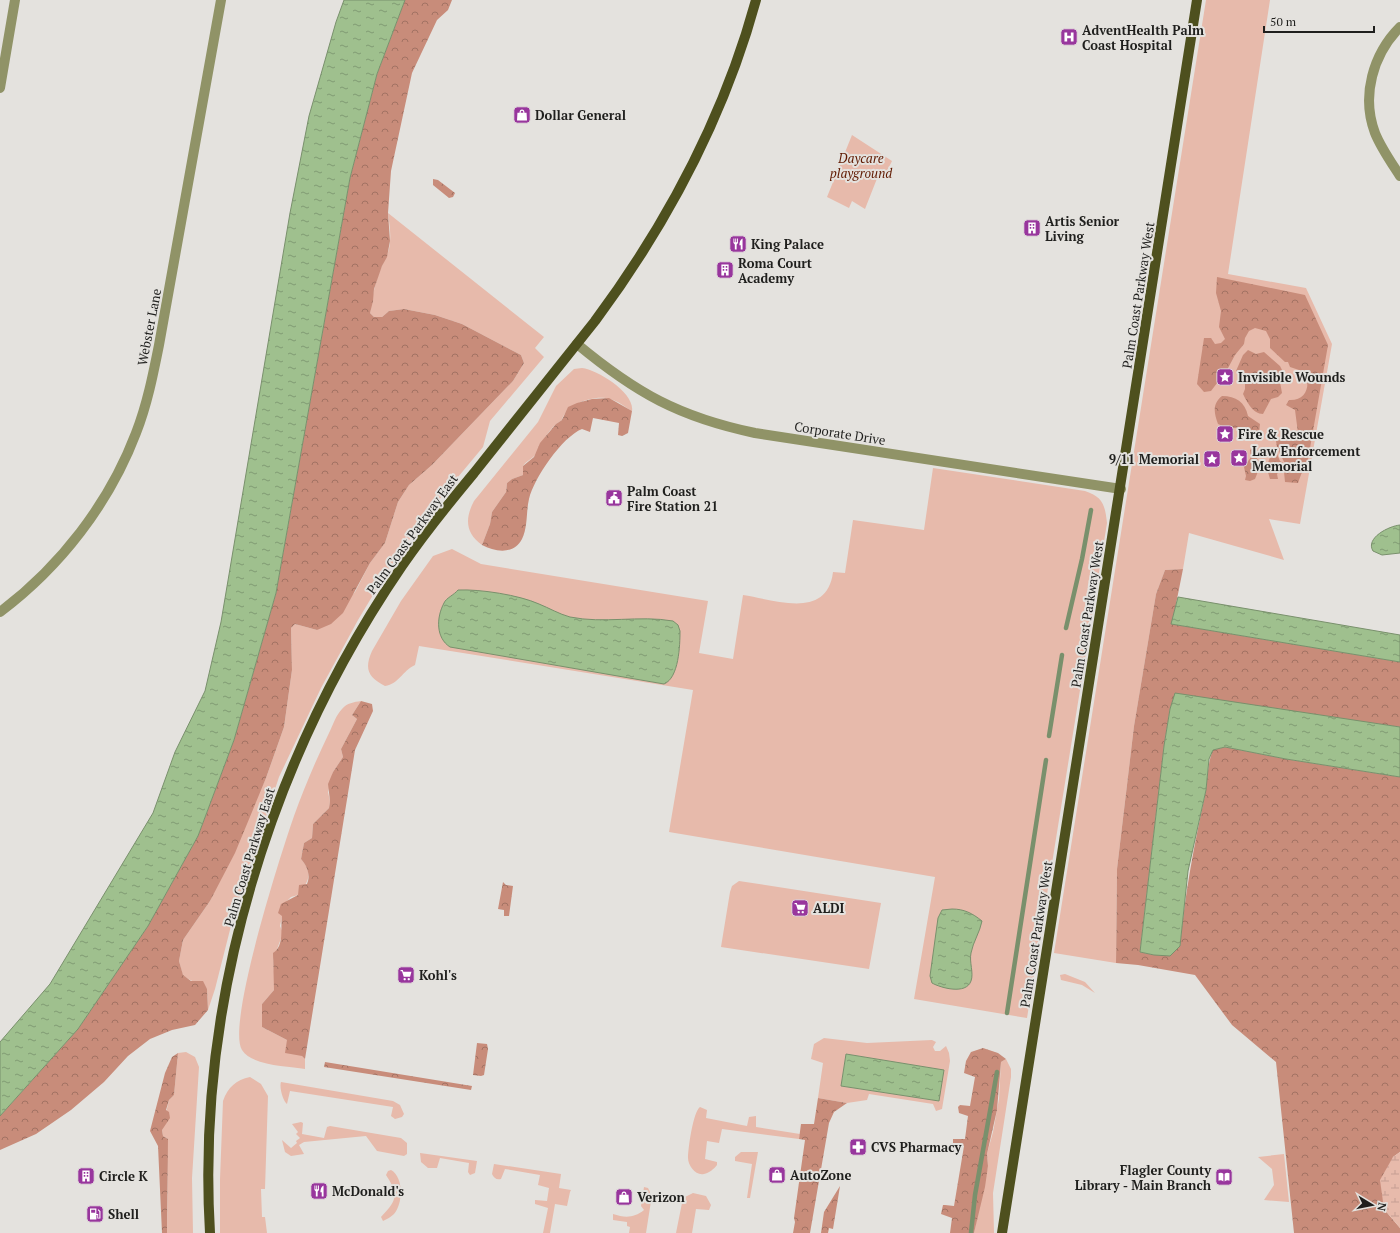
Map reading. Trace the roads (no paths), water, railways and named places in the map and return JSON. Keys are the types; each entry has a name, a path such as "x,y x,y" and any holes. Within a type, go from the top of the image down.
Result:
{"main road":[{"name":"Palm Coast Parkway East","path":"210,1233 210,1175 214,1076 224,999 250,890 263,847 290,774 337,673 363,627 402,566 577,344 633,267 660,225 686,178 709,130 728,83 756,0"},
{"name":"Palm Coast Parkway West","path":"1002,1233 1197,0"}],"street":[{"path":"0,88 3,55 15,0"},
{"name":"Webster Lane","path":"0,612 40,578 75,540 110,488 136,433 149,392 159,345 221,0"},
{"path":"1400,28 1381,53 1371,77 1370,90 1370,112 1375,133 1386,155 1400,176"},
{"name":"Corporate Drive","path":"577,344 617,376 656,400 683,414 725,427 754,433 1120,489"}],"water":[{"path":"344,0 405,0 377,74 350,178 276,593 234,740 198,836 148,926 78,1029 0,1116 0,1042 50,984 153,813 175,752 205,691 221,622 290,213 309,116 336,22"},
{"path":"1400,525 1400,553 1382,555 1373,551 1371,546 1375,537 1385,530"},
{"path":"458,590 477,590 510,595 531,601 566,616 583,619 660,619 673,621 678,625 680,631 680,644 676,668 669,681 664,684 450,647 442,638 439,621 441,609 445,601"},
{"path":"1178,597 1400,635 1400,662 1171,624"},
{"path":"1175,693 1400,727 1400,777 1286,759 1225,747 1213,750 1209,759 1206,790 1188,871 1180,946 1170,956 1140,952 1164,746 1170,709"},
{"path":"952,909 968,912 982,921 971,953 971,981 964,988 959,989 936,985 932,983 930,976 938,918 942,910"},
{"path":"846,1054 944,1070 939,1101 841,1086"}],"waterway":[{"path":"1066,628 1082,559 1091,510"},
{"path":"1049,736 1062,655"},
{"path":"1007,1013 1046,760"},
{"path":"971,1233 975,1195 997,1072"}],"place":[{"name":"AdventHealth Palm Coast Hospital","path":"1069,37"},
{"name":"Dollar General","path":"522,115"},
{"name":"Artis Senior Living","path":"1032,228"},
{"name":"King Palace","path":"738,244"},
{"name":"Roma Court Academy","path":"725,270"},
{"name":"Invisible Wounds","path":"1225,377"},
{"name":"Fire & Rescue","path":"1225,434"},
{"name":"Law Enforcement Memorial","path":"1239,458"},
{"name":"9/11 Memorial","path":"1212,459"},
{"name":"Palm Coast Fire Station 21","path":"614,498"},
{"name":"ALDI","path":"800,908"},
{"name":"Kohl's","path":"406,975"},
{"name":"CVS Pharmacy","path":"858,1147"},
{"name":"AutoZone","path":"777,1175"},
{"name":"Circle K","path":"86,1176"},
{"name":"Flagler County Library - Main Branch","path":"1224,1177"},
{"name":"McDonald's","path":"319,1191"},
{"name":"Verizon","path":"624,1197"},
{"name":"Shell","path":"95,1214"}],"park label":[{"name":"Daycare playground","path":"861,166"}]}
